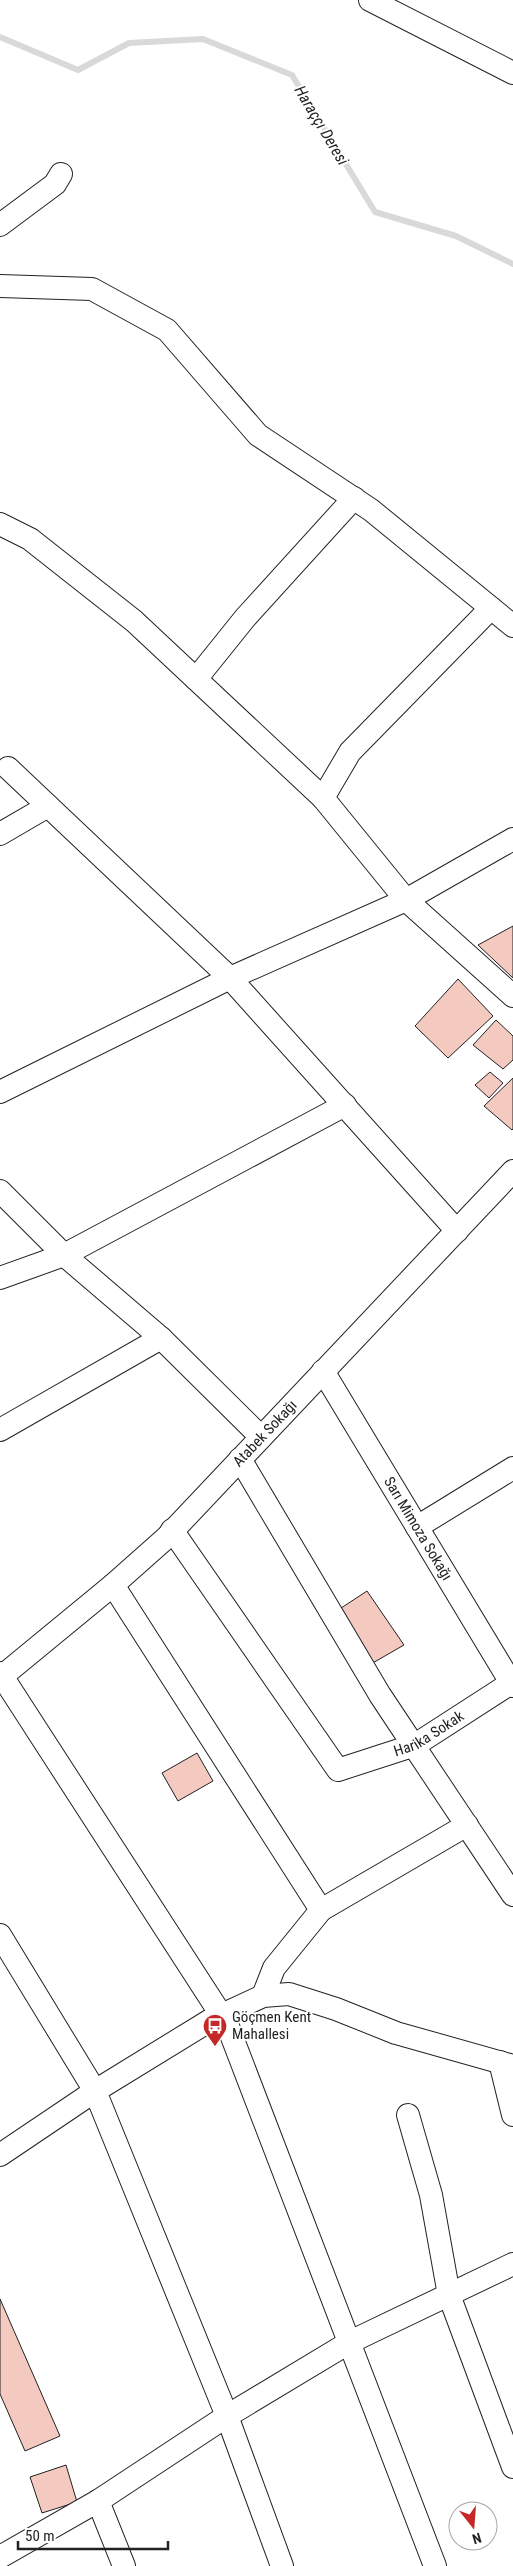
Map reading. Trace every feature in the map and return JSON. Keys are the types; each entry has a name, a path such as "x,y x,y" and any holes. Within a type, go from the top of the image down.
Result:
{"street":[{"path":"370,0 513,74"},
{"path":"0,224 55,184 61,174"},
{"path":"0,286 92,289 167,330 258,435 354,498 513,626"},
{"path":"196,679 245,618 354,498"},
{"path":"0,524 30,539 134,621 323,798 406,900 513,996"},
{"path":"323,798 350,752 491,608"},
{"path":"8,768 230,978 457,1231"},
{"path":"0,834 48,806"},
{"path":"0,1092 230,978 406,900 513,839"},
{"path":"0,1278 64,1255 345,1105"},
{"name":"Atabek Sokağı","path":"1,1676 113,1585 172,1530 513,1171"},
{"path":"0,1191 64,1255 160,1338 261,1437"},
{"path":"0,1430 160,1338"},
{"name":"Sarı Mimoza Sokağı","path":"324,1371 512,1684"},
{"path":"240,1459 380,1695 513,1895"},
{"path":"417,1527 513,1468"},
{"name":"Harika Sokak","path":"172,1530 338,1770 415,1745 512,1684"},
{"path":"113,1585 321,1910"},
{"path":"1,1676 222,2016 231,2033 435,2566"},
{"path":"263,1996 274,1968 321,1910 467,1825"},
{"path":"0,1935 95,2091 227,2416 282,2566"},
{"path":"0,2155 95,2091 222,2016 263,1996 289,1994 336,2009 396,2034 506,2064 513,2115"},
{"path":"408,2115 431,2195 449,2295 513,2468"},
{"path":"0,2557 98,2501 227,2416 350,2342 513,2264"},
{"path":"98,2501 124,2566"}],"building":[{"path":"513,926 513,978 478,945"},
{"path":"458,979 493,1016 448,1058 415,1026"},
{"path":"496,1020 513,1036 513,1060 503,1069 473,1045"},
{"path":"490,1072 503,1083 489,1098 475,1085"},
{"path":"513,1078 513,1129 512,1130 484,1106"},
{"path":"367,1591 404,1645 371,1664 335,1612"},
{"path":"197,1753 213,1781 178,1801 162,1773"},
{"path":"0,2299 60,2436 25,2451 0,2394"},
{"path":"66,2465 77,2502 42,2513 30,2477"}],"waterway":[{"name":"Haraççı Deresi","path":"0,37 78,70 129,43 203,39 292,75 375,212 456,236 513,264"}],"place":[{"name":"Göçmen Kent Mahallesi","path":"215,2047"}]}
